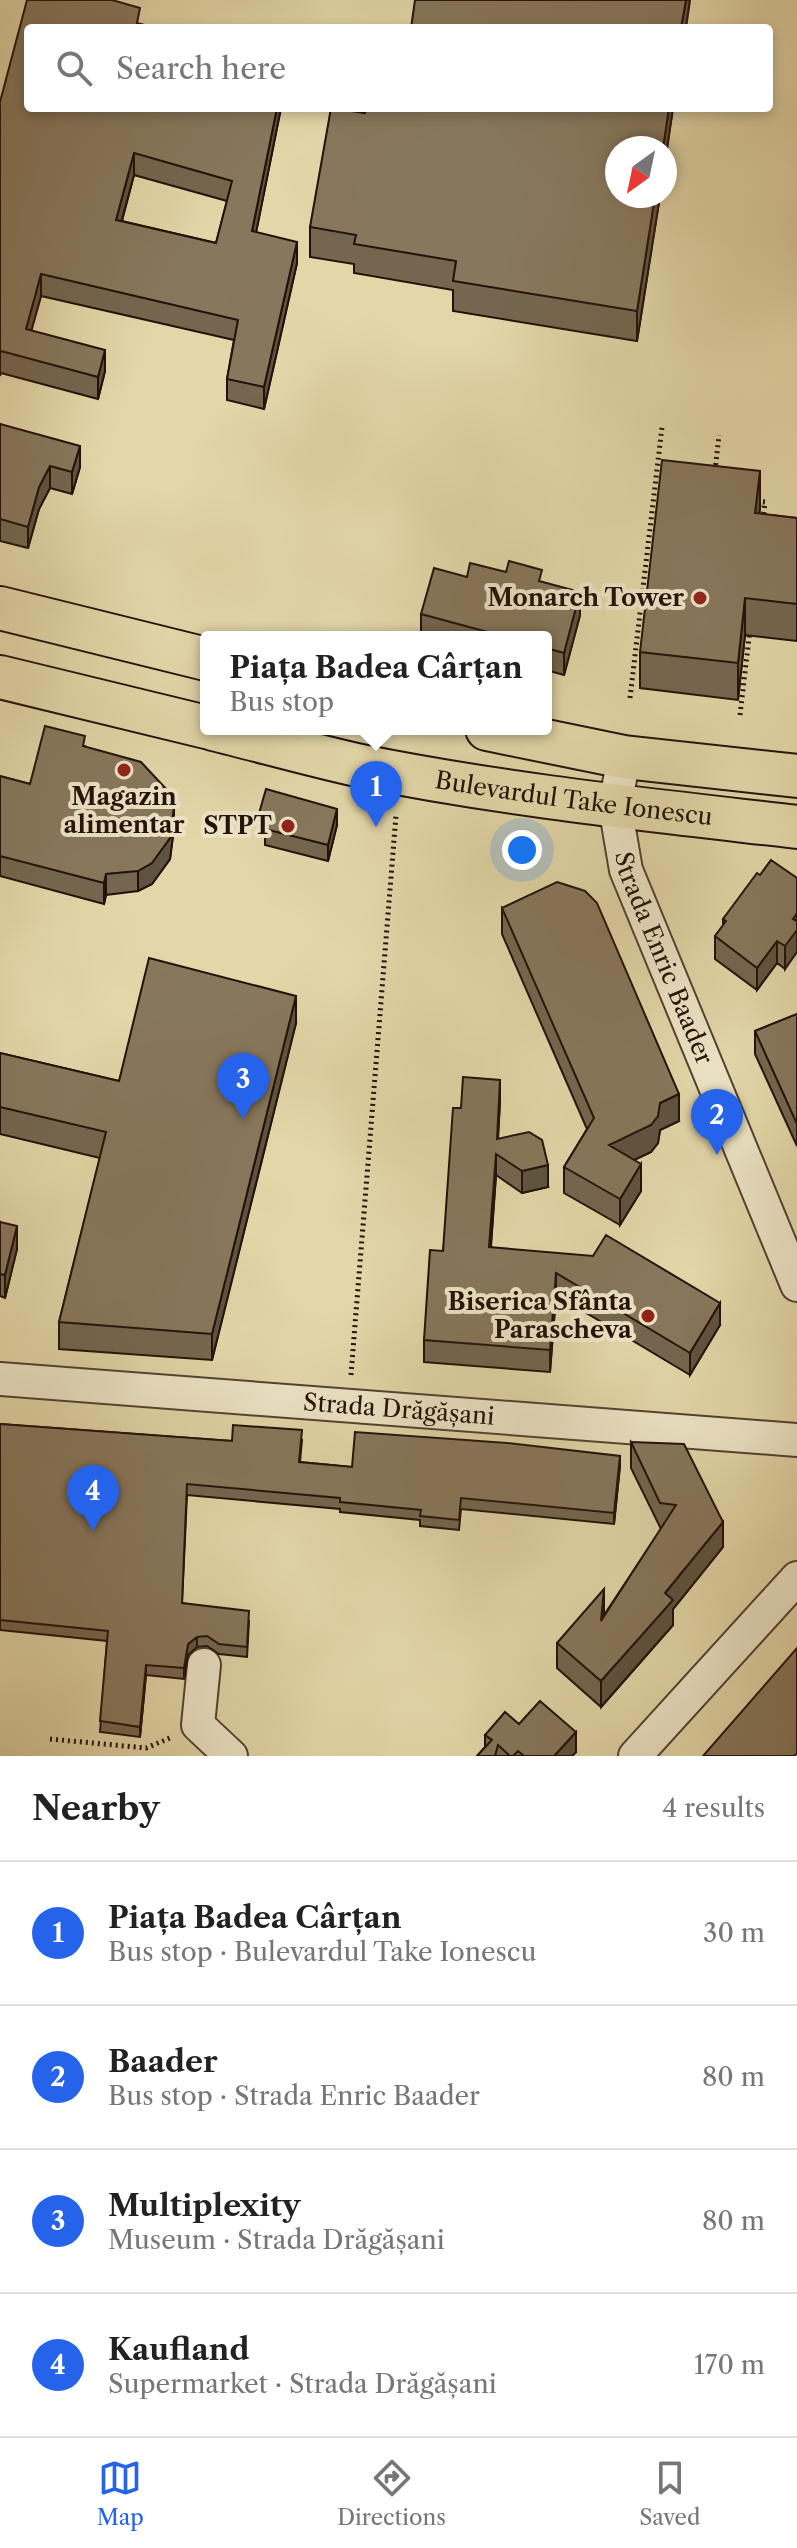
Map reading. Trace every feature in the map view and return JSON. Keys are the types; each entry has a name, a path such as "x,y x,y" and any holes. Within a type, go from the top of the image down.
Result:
{"main road":[{"path":"0,608 200,658"},
{"path":"0,677 200,726"},
{"name":"Bulevardul Take Ionescu","path":"238,735 361,765 615,806 797,827"},
{"name":"Bulevardul Take Ionescu","path":"516,735 624,757 797,776"}],"street":[{"name":"Strada Enric Baader","path":"624,757 615,806 626,870 797,1285"},
{"name":"Strada Drăgășani","path":"0,1379 797,1440"},
{"path":"635,1756 797,1578"},
{"path":"204,1665 198,1725 231,1756"}],"path":[{"path":"630,698 662,427"},
{"path":"714,481 719,435"},
{"path":"655,489 669,491"},
{"path":"752,501 765,502 762,532"},
{"path":"740,715 751,622"},
{"path":"348,1408 396,815"},
{"path":"50,1739 146,1748 198,1725"}],"building":[{"path":"27,0 112,0 140,8 137,23 141,24 24,24 24,112 276,112 252,231 297,242 264,387 227,379 238,320 41,274 26,329 105,350 98,377 1,351 0,354 0,102","holes":["134,153 232,181 216,243 116,220"]},
{"path":"415,0 686,0 682,24 412,24"},
{"path":"330,112 668,112 665,136 605,136 605,208 653,208 637,311 453,281 456,261 354,244 356,235 310,227"},
{"path":"0,424 80,446 72,472 50,466 39,487 28,527 0,519"},
{"name":"Monarch Tower","path":"662,460 760,471 755,513 797,518 797,604 745,598 738,663 640,652"},
{"path":"509,561 542,570 539,581 580,592 564,653 552,650 552,631 484,631 421,614 434,568 467,577 470,563 506,572"},
{"path":"45,726 85,736 83,746 141,762 169,792 174,807 170,838 152,863 138,871 106,874 104,883 0,856 0,776 30,784"},
{"path":"266,789 337,809 328,845 265,829 268,819 258,817"},
{"path":"771,860 797,878 797,913 793,919 797,921 797,930 785,946 777,941 757,968 715,936 726,921 723,919 757,873 760,875"},
{"path":"557,882 585,891 597,903 679,1094 660,1103 658,1116 651,1125 609,1145 641,1164 620,1199 564,1167 594,1118 502,908"},
{"path":"149,958 296,996 212,1334 59,1322 106,1132 0,1107 0,1053 119,1081"},
{"path":"797,1014 797,1124 755,1031"},
{"path":"463,1077 500,1080 497,1139 529,1132 542,1140 548,1165 522,1171 496,1154 489,1247 593,1256 606,1235 720,1303 690,1353 556,1273 550,1350 424,1340 430,1250 443,1251 453,1108 461,1108"},
{"path":"0,1222 17,1226 5,1275 0,1274"},
{"path":"0,1424 232,1441 233,1425 302,1430 299,1462 352,1467 355,1432 507,1443 620,1456 614,1513 461,1498 459,1520 420,1516 421,1510 340,1502 340,1498 187,1484 182,1603 249,1611 247,1647 219,1644 207,1636 197,1637 188,1644 184,1668 146,1665 140,1727 100,1721 108,1631 0,1620"},
{"path":"631,1442 684,1444 723,1522 665,1593 673,1600 601,1681 557,1643 604,1589 601,1621 676,1505 660,1503"},
{"path":"797,1648 797,1753 794,1756 703,1756"},
{"path":"540,1701 576,1732 554,1756 524,1756 518,1751 510,1756 498,1745 495,1756 477,1756 492,1740 485,1735 505,1712 519,1724"}],"place":[{"name":"Monarch Tower","path":"700,598"},
{"name":"Magazin alimentar","path":"124,770"},
{"name":"STPT","path":"288,826"},
{"name":"Piața Badea Cârțan","path":"376,827"},
{"name":"Multiplexity","path":"243,1119"},
{"name":"Baader","path":"717,1155"},
{"name":"Biserica Sfânta Parascheva","path":"648,1316"},
{"name":"Kaufland","path":"93,1531"}]}
